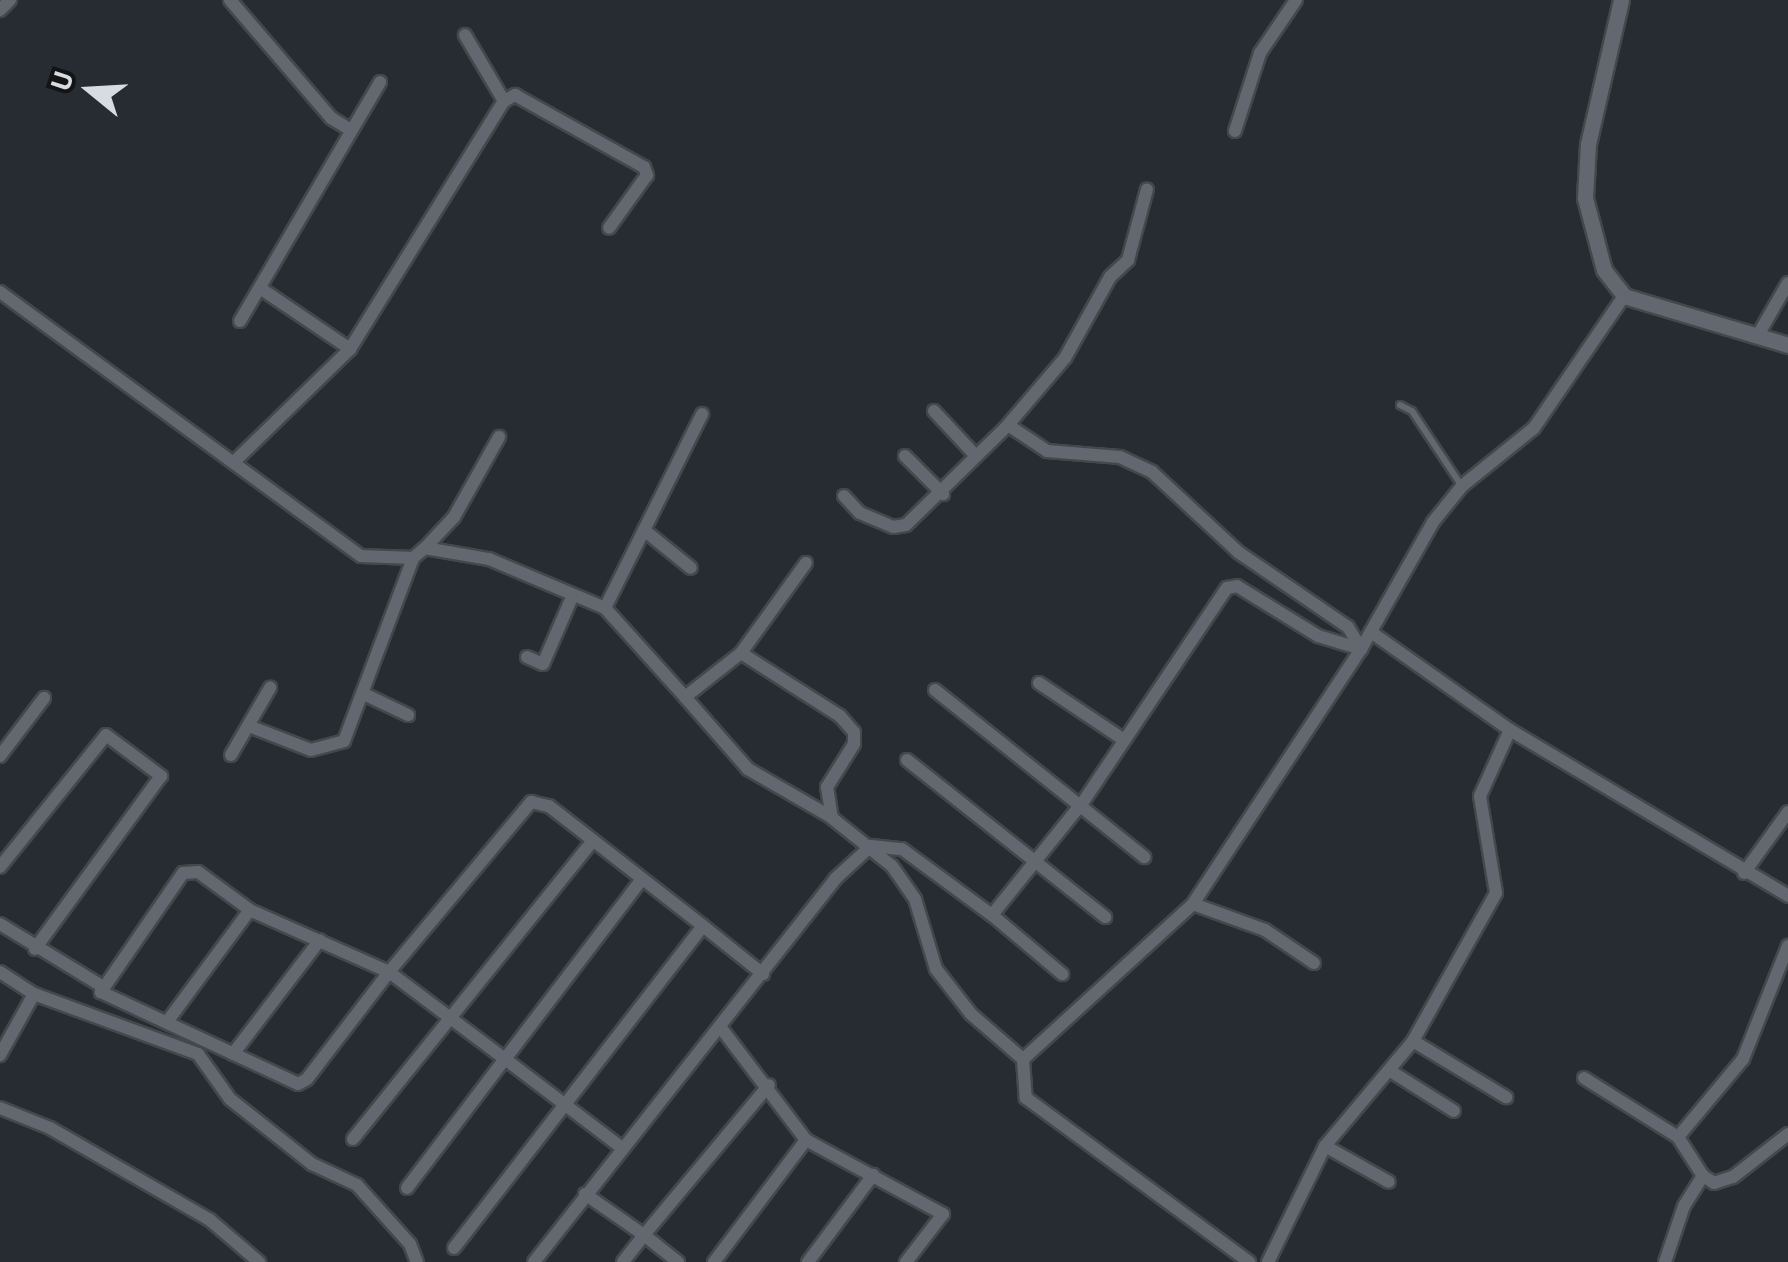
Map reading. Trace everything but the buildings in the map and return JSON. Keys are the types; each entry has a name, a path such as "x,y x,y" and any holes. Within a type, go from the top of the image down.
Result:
{"street":[{"path":"0,10 10,0"},
{"path":"230,0 331,118 349,129"},
{"path":"1235,131 1260,53 1296,0"},
{"path":"1622,0 1591,128 1585,198 1604,270 1624,296 1699,323 1758,335 1788,346"},
{"path":"465,35 504,101"},
{"path":"240,321 380,82"},
{"path":"234,462 350,349 504,101 515,95 644,167 648,175 610,228"},
{"path":"844,496 860,513 893,527 906,525 943,494 1065,358 1110,276 1128,260 1147,189"},
{"path":"1758,335 1788,283"},
{"path":"260,288 350,349"},
{"path":"1,295 362,556 414,558"},
{"path":"1023,1060 1193,904 1361,649 1433,522 1462,486 1534,428 1624,296"},
{"path":"934,412 974,455"},
{"path":"605,608 702,414"},
{"path":"1008,425 1048,451 1120,457 1152,472 1238,552 1348,627 1361,649"},
{"path":"248,726 311,750 332,749 344,741 414,558 454,517 499,437"},
{"path":"905,456 943,494"},
{"path":"644,530 691,568"},
{"path":"425,548 488,559 605,608 748,769 832,818 871,846 915,899 936,969 971,1014 1023,1060 1026,1098 1248,1262"},
{"path":"684,697 741,653 806,563"},
{"path":"992,915 1083,802 1227,588 1237,586 1318,636 1361,649"},
{"path":"526,656 543,664 572,595"},
{"path":"1370,632 1510,730 1788,896"},
{"path":"741,653 840,716 854,732 826,787 832,818"},
{"path":"1039,683 1124,740"},
{"path":"231,755 270,688"},
{"path":"935,690 1083,802 1144,857"},
{"path":"364,694 408,715"},
{"path":"0,756 44,698"},
{"path":"1268,1262 1325,1146 1368,1090 1392,1072 1496,894 1480,796 1510,730"},
{"path":"0,866 106,736 160,776 159,788 36,948"},
{"path":"907,760 1104,917"},
{"path":"0,924 100,985 106,997 298,1084 530,802 549,806 763,974"},
{"path":"1744,873 1788,812"},
{"path":"1775,826 1788,836"},
{"path":"353,1139 593,840"},
{"path":"534,1262 835,878 871,846 902,849 992,915 1062,974"},
{"path":"100,985 183,874 198,872 250,910 389,972 622,1148"},
{"path":"407,1188 642,878"},
{"path":"1193,904 1265,930 1314,963"},
{"path":"167,1022 250,910"},
{"path":"454,1248 703,926"},
{"path":"234,1054 320,940"},
{"path":"1678,1137 1742,1059 1788,946"},
{"path":"0,972 34,994 198,1054 230,1099 312,1164 357,1185 410,1244 417,1262"},
{"path":"0,1055 34,994"},
{"path":"721,1028 806,1140 943,1214 906,1262"},
{"path":"1413,1041 1506,1097"},
{"path":"1392,1072 1454,1111"},
{"path":"1584,1078 1678,1137 1703,1176 1714,1182 1733,1176 1788,1134"},
{"path":"623,1262 768,1086"},
{"path":"0,1108 50,1128 210,1220 259,1262"},
{"path":"714,1262 806,1140"},
{"path":"1325,1146 1389,1182"},
{"path":"808,1262 872,1175"},
{"path":"1665,1262 1684,1206 1703,1176"},
{"path":"585,1194 678,1262"}],"lane":[{"path":"1400,404 1412,411 1462,486"}]}
